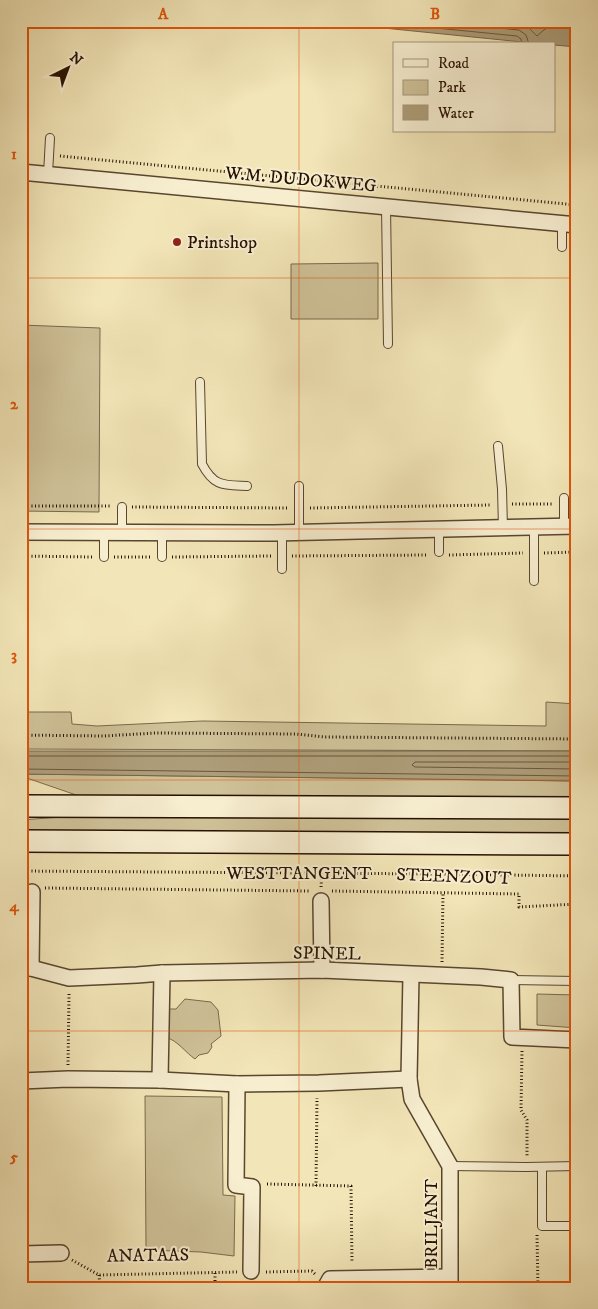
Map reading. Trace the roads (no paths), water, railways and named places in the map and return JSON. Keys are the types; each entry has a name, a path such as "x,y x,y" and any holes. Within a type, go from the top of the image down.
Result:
{"main road":[{"path":"21,806 577,808"},
{"name":"WESTTANGENT","path":"21,841 577,844"}],"street":[{"name":"W.M. DUDOKWEG","path":"21,172 569,224"},
{"path":"21,532 299,532 570,527"},
{"path":"26,968 37,890"},
{"path":"321,895 322,970"},
{"name":"SPINEL","path":"26,968 69,978 162,973 322,970 511,980"},
{"path":"160,1080 162,973"},
{"name":"BRILJANT","path":"411,975 409,1079 412,1099 450,1166 450,1282"},
{"path":"511,980 512,1037 577,1040"},
{"path":"21,1081 68,1079 160,1080 237,1084 409,1079"},
{"path":"237,1084 236,1185 252,1187 251,1271"},
{"path":"21,1254 61,1254"},
{"path":"328,1285 352,1279 450,1282"}],"lane":[{"path":"48,174 50,138"},
{"path":"386,206 388,344"},
{"path":"562,248 569,224"},
{"path":"200,382 202,464 207,474 215,481 226,486 247,486"},
{"path":"498,446 503,528"},
{"path":"299,486 299,532"},
{"path":"564,498 570,527"},
{"path":"122,506 122,532"},
{"path":"534,527 534,581"},
{"path":"439,530 439,552"},
{"path":"104,532 104,557"},
{"path":"162,532 162,557"},
{"path":"282,532 282,569"},
{"path":"511,980 577,981"},
{"path":"450,1166 577,1166"},
{"path":"542,1167 542,1226 577,1226"}],"water":[{"path":"314,21 561,21 577,23 577,47 556,45 556,42 522,42"},
{"path":"21,751 577,751 577,781 21,774"}],"place":[{"name":"Printshop","path":"177,242"}]}
